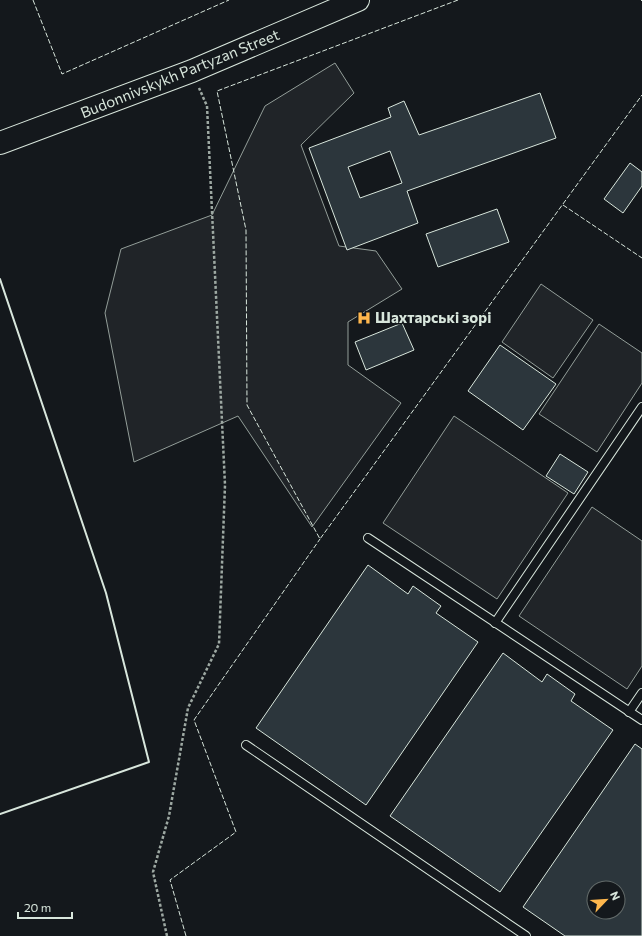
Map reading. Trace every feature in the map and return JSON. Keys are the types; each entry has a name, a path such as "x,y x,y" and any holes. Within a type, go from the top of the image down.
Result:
{"main road":[{"name":"Budonnivskykh Partyzan Street","path":"0,144 192,71 358,0"}],"lane":[{"path":"495,623 642,407"},
{"path":"368,538 642,720"},
{"path":"629,712 642,693"},
{"path":"246,745 526,936"}],"path":[{"path":"166,936 153,872 169,816 188,708 219,644 225,485 207,106 192,71"}],"shaded area":[{"path":"335,63 354,93 301,145 339,246 376,251 402,289 348,322 348,365 401,403 312,527 238,416 134,462 105,313 121,249 212,215 265,106"},
{"path":"541,284 593,320 553,378 502,342"},
{"path":"599,324 642,353 642,383 597,452 539,414"},
{"path":"454,416 568,493 497,599 383,523"},
{"path":"592,507 642,541 642,666 627,689 519,616"}],"building":[{"path":"540,93 556,138 407,191 418,223 347,250 309,148 391,117 388,108 404,101 419,135","holes":["390,151 402,183 360,198 348,167"]},
{"path":"630,163 642,172 642,186 623,213 604,199"},
{"path":"497,209 509,242 438,267 426,234"},
{"path":"402,323 414,350 366,370 355,342"},
{"path":"500,345 556,384 523,430 468,391"},
{"path":"560,454 588,472 574,494 546,476"},
{"path":"368,565 408,594 413,586 441,606 436,613 478,642 366,805 256,728"},
{"path":"503,653 542,682 547,674 575,694 571,701 613,730 500,892 390,816"},
{"path":"635,744 642,749 642,936 565,936 523,907"}],"fence":[{"path":"33,0 62,74 229,0"},
{"path":"458,0 217,91 246,230 247,405 320,539 642,95"},
{"path":"563,205 642,258"},
{"path":"186,936 170,880 236,832 194,720 320,539"}],"wall":[{"path":"0,279 106,593 149,762 0,814"}],"place":[{"name":"Шахтарські зорі","path":"364,318"}]}
